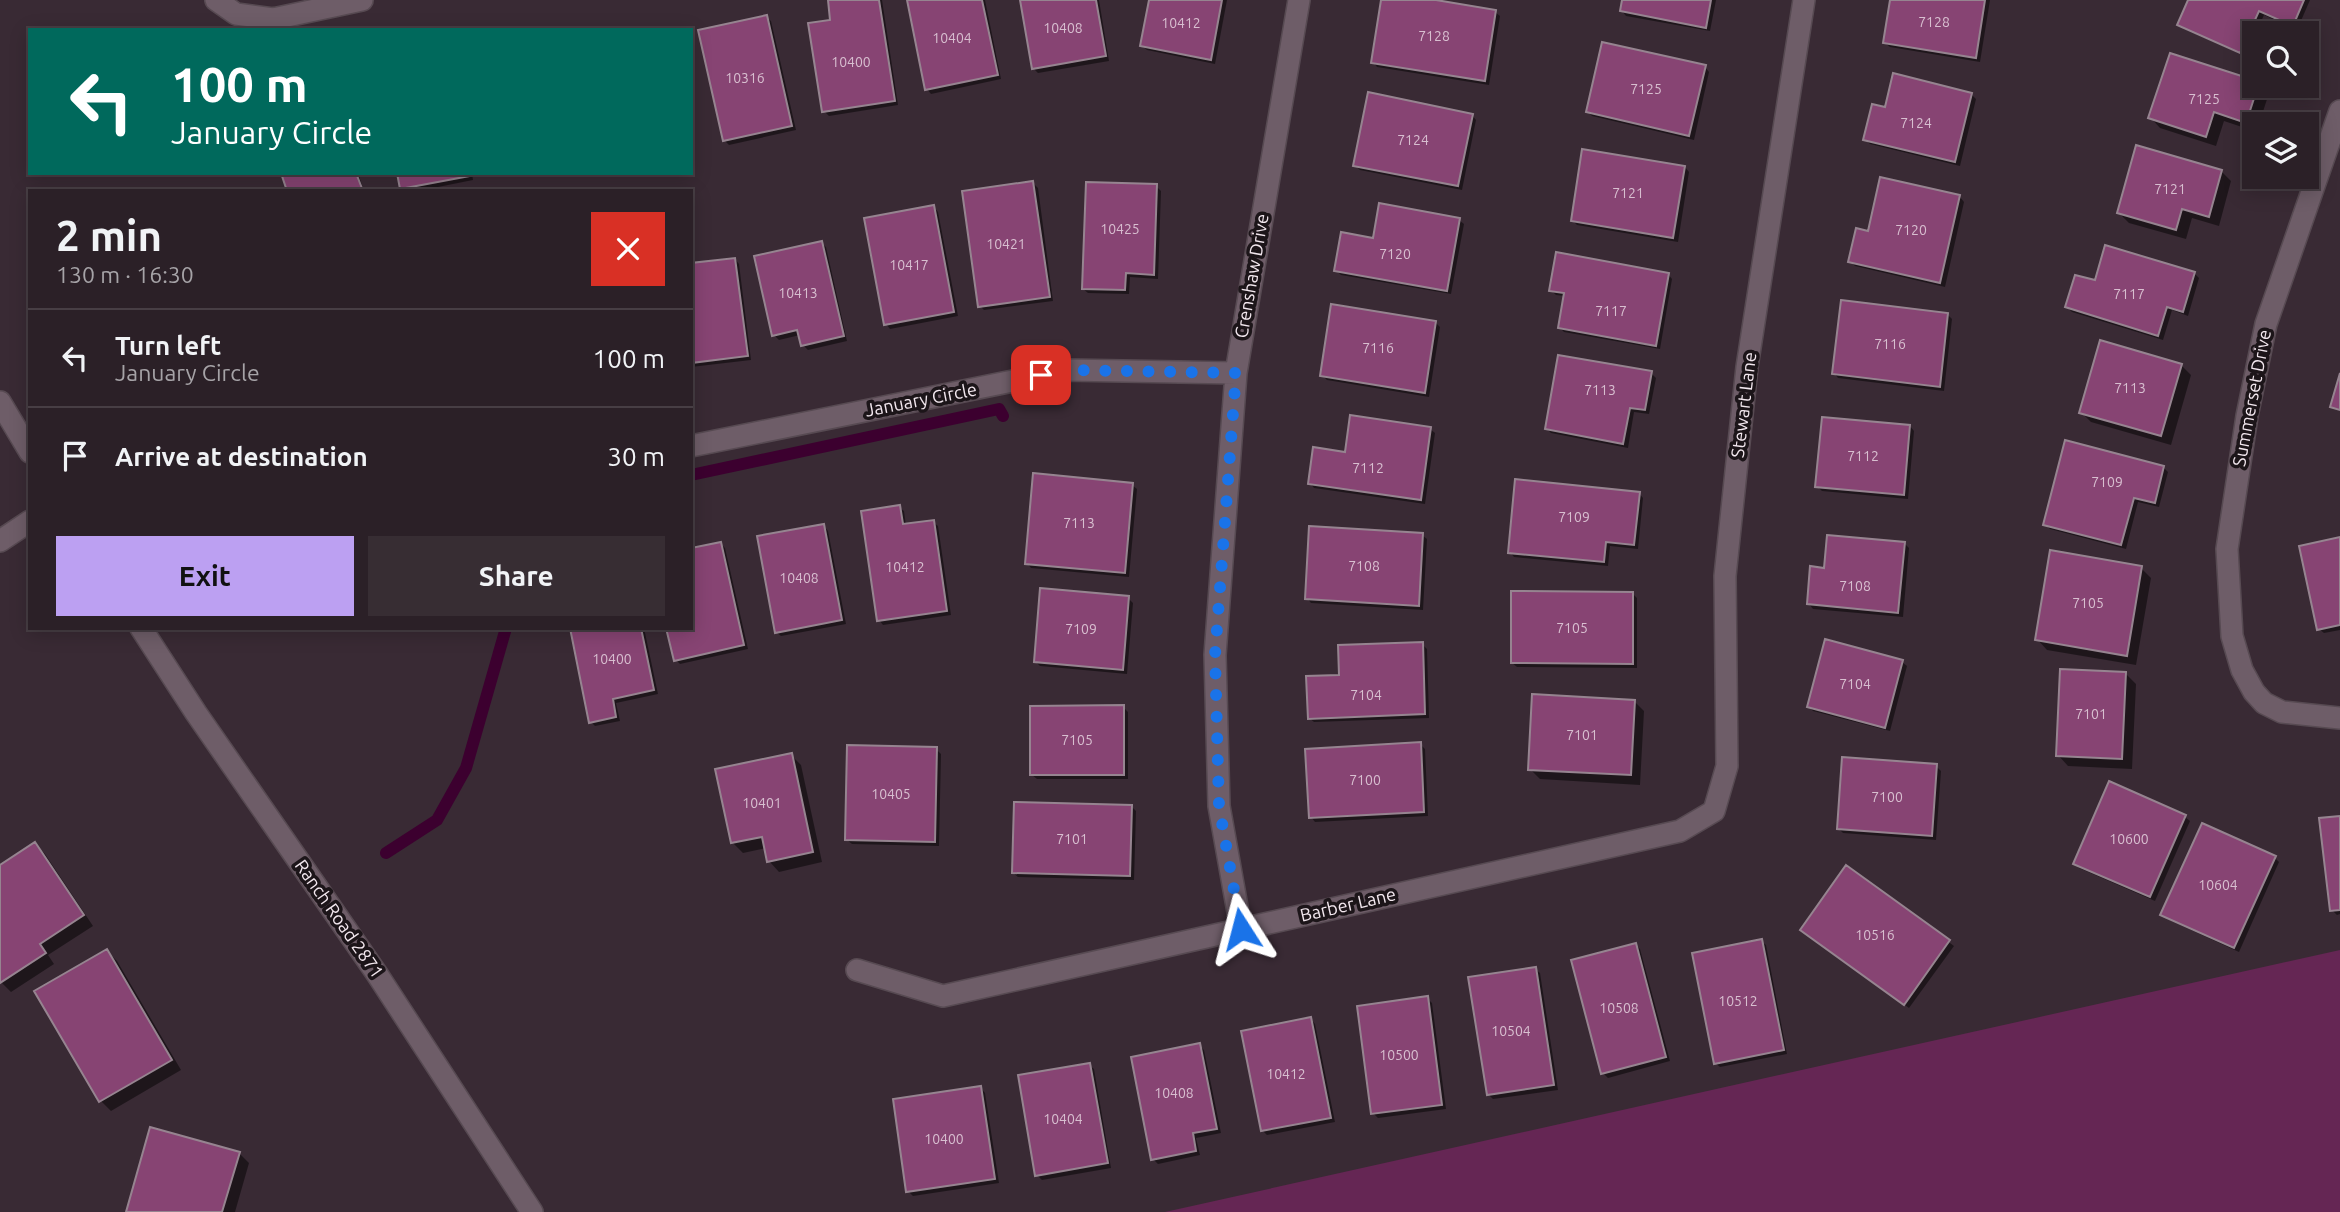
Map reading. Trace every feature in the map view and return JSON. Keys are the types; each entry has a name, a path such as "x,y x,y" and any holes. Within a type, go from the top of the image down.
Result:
{"street":[{"path":"216,0 236,14 273,19 362,0"},
{"name":"Crenshaw Drive","path":"1241,929 1219,806 1215,655 1236,373 1299,0"},
{"name":"Stewart Lane","path":"1714,811 1727,766 1725,576 1747,367 1804,0"},
{"name":"Summerset Drive","path":"2340,111 2266,324 2247,416 2227,549 2232,636 2242,670 2254,692 2264,703 2282,712 2340,718"},
{"name":"January Circle","path":"693,446 1067,370 1236,373"},
{"path":"0,402 28,449"},
{"path":"0,541 28,522"},
{"name":"Ranch Road 2871","path":"142,630 196,713 377,974 532,1212"},
{"name":"Barber Lane","path":"857,970 943,996 1680,831 1714,811"}],"shaded area":[{"path":"2340,950 2340,1212 1165,1212"}],"building":[{"path":"828,0 879,0 895,101 822,112 808,23 830,20"},
{"path":"907,0 982,0 998,75 925,90"},
{"path":"1020,0 1096,0 1106,56 1032,69"},
{"path":"1149,0 1222,0 1211,60 1140,46"},
{"path":"1381,0 1436,0 1496,10 1485,81 1371,63"},
{"path":"1622,0 1711,0 1706,28 1620,11"},
{"path":"1890,0 1985,0 1976,58 1883,43"},
{"path":"2188,0 2304,0 2295,21 2282,21 2259,11 2254,21 2242,21 2240,53 2177,25"},
{"path":"767,15 792,126 723,141 698,30"},
{"path":"1602,42 1706,65 1689,136 1586,112"},
{"path":"2170,53 2242,76 2242,98 2254,98 2250,112 2242,112 2242,122 2214,112 2206,137 2148,118"},
{"path":"1893,73 1972,93 1955,162 1863,140 1872,104 1885,107"},
{"path":"1368,92 1473,114 1458,186 1353,166"},
{"path":"2136,145 2222,170 2209,217 2182,209 2176,230 2117,213"},
{"path":"1582,149 1685,166 1673,238 1571,221"},
{"path":"282,175 357,175 362,189 286,189"},
{"path":"397,175 470,176 400,189"},
{"path":"1880,177 1960,195 1940,283 1848,262 1856,228 1868,231"},
{"path":"1033,181 1050,297 978,307 962,191"},
{"path":"1086,182 1157,184 1154,275 1126,273 1125,290 1082,289"},
{"path":"1379,203 1460,218 1447,291 1334,271 1341,232 1373,238"},
{"path":"934,205 954,312 884,325 864,218"},
{"path":"822,241 844,336 801,346 797,330 772,336 754,256"},
{"path":"2105,245 2195,272 2183,312 2167,307 2158,336 2065,307 2075,275 2095,280"},
{"path":"1556,252 1669,273 1656,346 1558,328 1564,293 1549,291"},
{"path":"735,258 748,356 693,363 693,263"},
{"path":"1841,300 1948,313 1940,387 1832,374"},
{"path":"1331,304 1436,321 1425,393 1320,376"},
{"path":"2100,340 2182,364 2161,436 2079,413"},
{"path":"1558,355 1652,371 1645,410 1630,408 1623,444 1545,429"},
{"path":"2340,373 2340,410 2330,407"},
{"path":"1350,415 1431,427 1421,500 1308,484 1313,447 1345,452"},
{"path":"1822,417 1910,425 1904,495 1815,487"},
{"path":"2065,440 2164,466 2155,503 2134,498 2121,545 2043,525"},
{"path":"1033,473 1133,483 1125,573 1025,564"},
{"path":"1515,479 1640,492 1634,545 1606,542 1604,562 1508,553"},
{"path":"900,505 903,524 934,520 947,611 877,621 861,511"},
{"path":"824,524 842,620 775,633 757,536"},
{"path":"1309,526 1423,533 1419,606 1305,599"},
{"path":"1827,535 1905,542 1898,613 1807,604 1810,566 1824,568"},
{"path":"2340,537 2340,625 2317,630 2299,546"},
{"path":"721,542 744,645 674,661 666,630 693,630 693,548"},
{"path":"2050,550 2142,566 2127,656 2035,640"},
{"path":"1040,588 1129,596 1123,670 1034,662"},
{"path":"1511,591 1633,592 1633,664 1511,663"},
{"path":"570,630 641,630 654,690 613,699 616,717 589,723"},
{"path":"1825,639 1903,660 1885,728 1807,707"},
{"path":"1423,642 1425,714 1308,719 1306,676 1339,675 1338,645"},
{"path":"2060,669 2126,672 2122,759 2056,756"},
{"path":"1532,694 1635,700 1631,775 1528,770"},
{"path":"1124,705 1124,775 1030,775 1030,706"},
{"path":"1421,742 1424,812 1309,818 1305,749"},
{"path":"847,745 937,747 935,842 845,840"},
{"path":"792,753 813,852 767,862 762,837 731,843 715,769"},
{"path":"1842,757 1937,764 1932,836 1837,829"},
{"path":"2109,781 2186,815 2150,897 2073,864"},
{"path":"1014,802 1132,805 1130,876 1012,873"},
{"path":"2340,816 2340,910 2330,911 2319,818"},
{"path":"2202,823 2276,856 2234,948 2160,915"},
{"path":"35,842 84,915 40,944 46,953 0,983 0,865"},
{"path":"1846,865 1950,940 1904,1005 1800,930"},
{"path":"1762,939 1784,1050 1714,1064 1692,953"},
{"path":"1636,943 1666,1057 1601,1074 1571,960"},
{"path":"107,949 172,1060 99,1102 34,991"},
{"path":"1536,967 1554,1085 1487,1095 1468,977"},
{"path":"1428,996 1442,1105 1371,1114 1357,1006"},
{"path":"1311,1017 1331,1118 1261,1131 1241,1031"},
{"path":"1200,1043 1217,1129 1193,1133 1196,1151 1151,1160 1131,1057"},
{"path":"1090,1063 1108,1163 1035,1176 1018,1075"},
{"path":"981,1086 995,1179 906,1192 893,1099"},
{"path":"150,1127 240,1152 222,1212 126,1212"}],"waterway":[{"path":"693,475 999,409 1003,416"},
{"path":"386,853 437,820 466,768 505,630"}],"route":[{"path":"1041,375 1067,370 1236,373 1215,655 1219,806 1241,929"}]}
